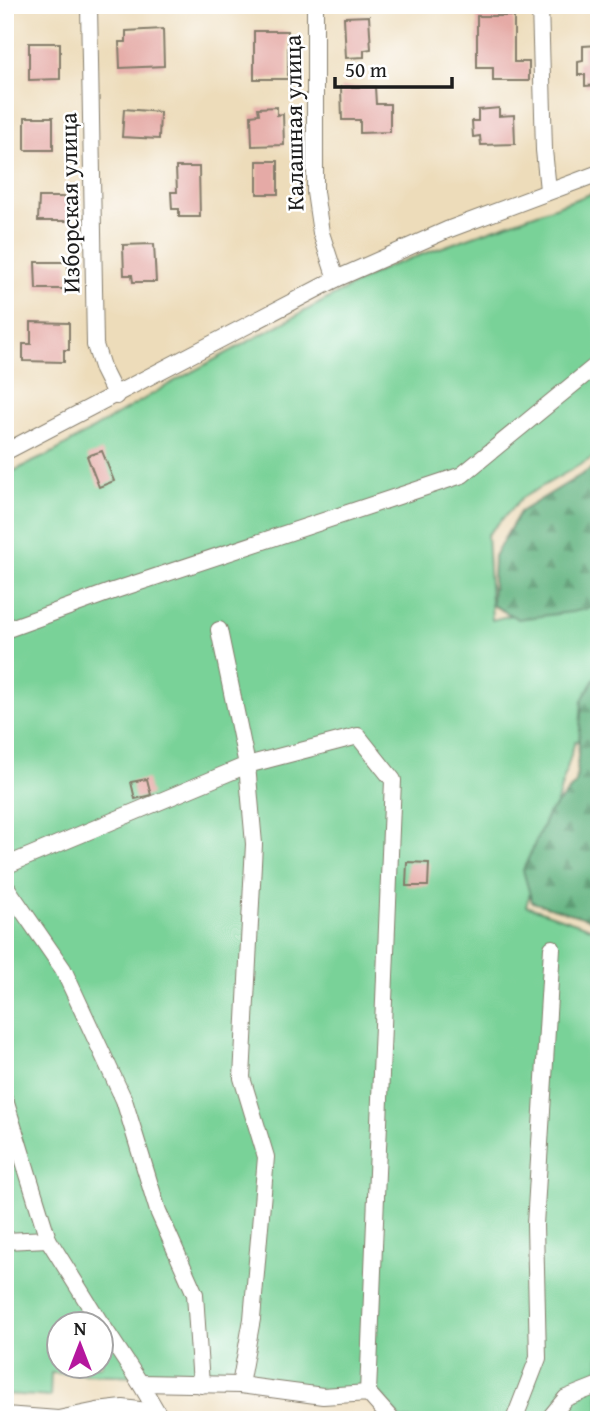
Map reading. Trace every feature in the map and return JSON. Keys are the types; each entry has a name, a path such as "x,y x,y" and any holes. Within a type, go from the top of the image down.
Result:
{"street":[{"name":"Изборская улица","path":"89,5 95,345 103,370 116,396"},
{"name":"Калашная улица","path":"315,5 315,192 321,233 336,279"},
{"path":"540,5 544,150 548,190"},
{"path":"5,452 336,279 447,230 599,173"},
{"path":"5,630 113,591 462,475 599,363"},
{"path":"219,630 247,765 254,844 242,1078 267,1157 253,1319 240,1385"},
{"path":"5,866 247,765 358,736 393,780 368,1393 392,1420"},
{"path":"5,885 63,969 124,1100 158,1210 195,1294 201,1385"},
{"path":"513,1420 538,1358 535,1225 552,948"},
{"path":"5,1100 48,1239 92,1310"},
{"path":"5,1148 23,1154"},
{"path":"5,1241 48,1239"},
{"path":"116,1347 158,1417"},
{"path":"140,1383 240,1385 323,1396 368,1393"},
{"path":"548,1420 566,1398 599,1385"},
{"path":"5,1415 58,1419 123,1408 158,1417"}],"green space":[{"path":"599,191 599,454 522,498 487,535 492,620 599,593 599,739 575,741 526,906 599,931 599,1419 401,1420 380,1393 318,1398 266,1380 116,1375 116,1310 46,1310 46,1380 51,1380 50,1397 5,1394 5,475 52,453 173,382 387,267"},
{"path":"599,464 599,606 518,619 492,605 494,556 520,512"},
{"path":"599,671 599,922 532,902 523,870 548,814 576,783 582,700"}],"building":[{"path":"369,16 371,49 364,50 364,57 346,58 344,17"},
{"path":"477,16 514,16 514,62 529,62 529,81 493,81 493,68 477,68"},
{"path":"163,29 164,66 120,68 119,42 126,42 126,31"},
{"path":"254,31 288,31 288,79 254,79"},
{"path":"29,43 60,43 60,79 29,80"},
{"path":"599,45 599,85 585,86 585,75 578,75 578,62 583,61 583,46"},
{"path":"341,87 375,87 376,104 390,104 390,132 360,133 360,120 342,120"},
{"path":"277,107 277,115 283,114 284,145 252,146 251,115 259,114 258,108"},
{"path":"499,108 499,116 514,115 515,144 481,145 480,136 473,137 472,121 478,121 478,110"},
{"path":"124,109 160,112 159,139 122,137"},
{"path":"25,117 53,117 53,150 25,150"},
{"path":"257,161 278,161 278,194 257,194"},
{"path":"176,167 199,167 200,217 179,217 179,209 172,209 171,192 177,192"},
{"path":"39,197 70,197 69,221 38,221"},
{"path":"154,244 156,282 133,282 132,275 124,275 123,245"},
{"path":"35,262 68,262 68,289 36,289"},
{"path":"31,322 69,323 69,350 64,350 64,362 23,361 23,344 31,344"},
{"path":"102,451 114,481 99,487 87,456"},
{"path":"147,779 151,795 135,799 131,782"},
{"path":"407,862 429,863 428,886 406,886"}]}
